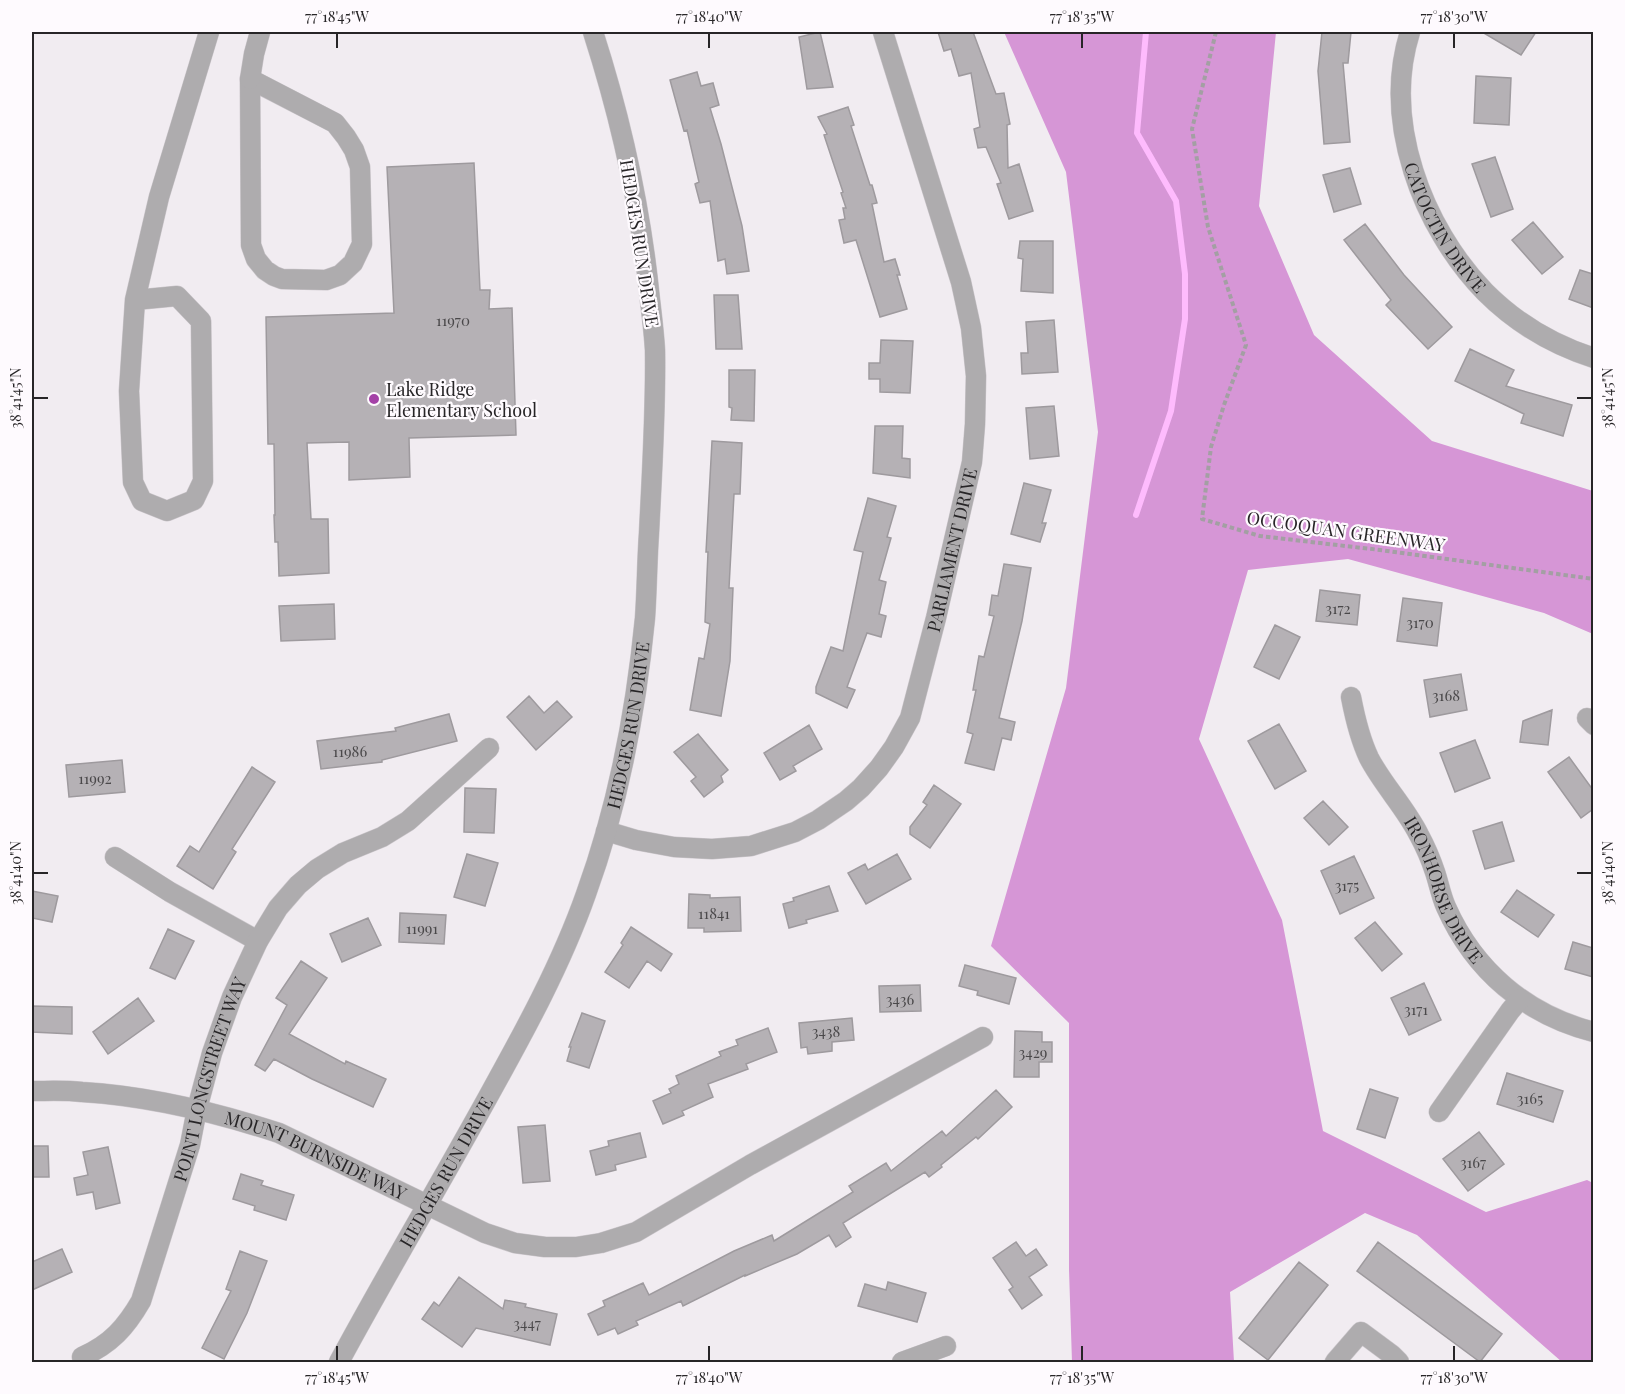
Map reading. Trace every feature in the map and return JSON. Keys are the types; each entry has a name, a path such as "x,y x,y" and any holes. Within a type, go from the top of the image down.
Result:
{"street":[{"path":"135,300 177,296 201,321 203,481 194,500 167,511 142,501 133,482 129,391 135,300 159,197 209,32"},
{"path":"250,78 335,123 354,150 360,167 362,243 353,263 340,275 326,280 282,279 265,270 256,259 251,245 250,78 260,32"},
{"name":"HEDGES RUN DRIVE","path":"339,1362 522,1035 562,952 586,894 606,831 623,763 645,615 655,404 655,346 647,268 635,191 618,114 592,32"},
{"name":"PARLIAMENT DRIVE","path":"606,831 636,840 674,847 712,849 751,846 795,832 818,820 861,788 894,747 910,718 972,462 976,376 971,328 961,282 883,32"},
{"name":"CATOCTIN DRIVE","path":"1410,32 1402,75 1401,109 1405,137 1426,204 1444,238 1466,271 1486,293 1514,317 1546,338 1593,358"},
{"name":"IRONHORSE DRIVE","path":"1351,698 1356,726 1369,758 1419,835 1446,906 1464,941 1502,985 1520,999 1539,1012 1593,1032"},
{"name":"POINT LONGSTREET WAY","path":"82,1356 95,1351 114,1337 129,1321 141,1301 190,1145 212,1053 232,997 258,941 278,908 298,885 317,869 343,853 382,837 408,821 489,748"},
{"path":"115,857 170,892 258,941"},
{"path":"1439,1112 1520,999"},
{"name":"MOUNT BURNSIDE WAY","path":"32,1091 81,1092 153,1100 245,1122 279,1133 485,1233 515,1242 545,1247 576,1247 601,1243 636,1232 750,1165 983,1037"},
{"path":"1335,1362 1361,1332 1399,1362"},
{"path":"902,1362 946,1346"}],"path":[{"name":"OCCOQUAN GREENWAY","path":"1216,32 1192,129 1208,227 1246,345 1211,447 1202,519 1260,536 1593,579"}],"shaded area":[{"path":"1004,32 1276,32 1259,206 1314,335 1432,441 1593,491 1593,634 1544,613 1348,559 1248,570 1199,739 1282,920 1323,1131 1486,1212 1587,1180 1593,1183 1593,1362 1562,1362 1417,1235 1365,1213 1230,1292 1234,1362 1072,1362 1069,1270 1069,1023 991,946 1066,688 1098,432 1066,172"}],"building":[{"path":"820,32 833,87 807,89 799,37"},
{"path":"938,32 973,32 996,94 1004,93 1010,124 1007,125 1008,168 1019,164 1033,211 1009,219 997,184 1001,183 986,147 978,148 974,129 980,127 971,73 959,76 951,49 944,51"},
{"path":"1322,32 1351,32 1348,63 1343,63 1350,142 1324,144 1318,71"},
{"path":"1482,32 1536,32 1521,55"},
{"path":"697,72 701,86 713,83 719,105 710,108 742,226 749,271 727,274 725,259 718,261 710,201 700,203 695,184 699,182 687,130 684,131 670,80"},
{"path":"1476,76 1511,78 1509,125 1474,123"},
{"path":"848,107 854,125 851,126 877,203 872,204 884,262 895,259 907,309 880,317 856,240 844,243 839,220 845,219 843,208 846,208 841,193 843,192 824,135 827,134 818,117"},
{"path":"1495,157 1513,209 1491,217 1472,164"},
{"name":"Lake Ridge Elementary School","path":"474,163 480,290 490,290 489,309 512,308 516,435 409,438 410,477 349,480 349,442 307,443 311,519 328,519 329,573 279,576 278,542 275,542 274,444 268,444 266,317 394,313 387,167"},
{"path":"1350,168 1361,204 1334,212 1323,175"},
{"path":"1533,222 1563,257 1542,274 1512,240"},
{"path":"1365,224 1404,275 1452,327 1428,349 1386,305 1391,300 1344,240"},
{"path":"1020,241 1053,241 1053,293 1021,291 1023,259 1018,258"},
{"path":"1580,270 1593,274 1593,308 1569,299"},
{"path":"714,295 738,295 742,349 716,349"},
{"path":"1054,320 1058,372 1022,374 1021,353 1028,353 1026,322"},
{"path":"881,340 913,341 910,393 880,392 880,379 869,379 869,363 880,363"},
{"path":"1470,349 1514,370 1506,386 1572,405 1563,436 1521,423 1524,414 1455,381"},
{"path":"729,370 755,370 754,421 731,420"},
{"path":"1054,406 1059,456 1030,459 1026,408"},
{"path":"875,426 903,426 902,458 910,459 910,478 873,473"},
{"path":"712,441 742,443 740,494 734,494 729,588 733,588 730,661 721,716 690,710 699,658 704,659 710,624 705,622"},
{"path":"1024,483 1051,490 1042,523 1046,523 1040,542 1011,534"},
{"path":"868,498 896,506 887,537 891,538 879,580 886,582 879,614 886,616 881,637 867,633 847,687 855,690 847,708 816,693 816,687 831,647 843,651 863,552 854,550"},
{"path":"1004,564 1031,568 1022,621 999,718 1015,722 1011,740 1002,738 994,770 965,763 973,734 967,732 976,690 973,690 979,656 984,657 994,616 989,615 992,595 998,596"},
{"path":"1320,590 1360,595 1357,625 1316,621"},
{"path":"1403,598 1442,603 1437,646 1397,641"},
{"path":"334,604 335,639 281,641 279,606"},
{"path":"1275,625 1300,637 1279,679 1254,667"},
{"path":"1461,674 1467,710 1430,717 1424,680"},
{"path":"529,696 544,713 557,701 572,717 536,750 507,717"},
{"path":"1552,710 1548,745 1520,742 1523,721"},
{"path":"449,714 457,741 382,760 382,762 321,769 317,741 396,731 395,728"},
{"path":"1279,724 1306,771 1275,789 1248,741"},
{"path":"809,725 822,749 793,766 796,771 780,780 764,753"},
{"path":"698,734 728,770 721,776 723,782 704,797 691,781 696,777 674,752"},
{"path":"1475,740 1490,778 1455,792 1440,753"},
{"path":"1569,757 1593,790 1593,809 1581,818 1548,772"},
{"path":"122,760 125,792 69,797 66,765"},
{"path":"252,767 275,782 232,849 236,852 213,889 177,866 190,846 199,852"},
{"path":"934,785 961,804 930,848 910,834 910,827 927,805 923,802"},
{"path":"465,788 496,789 494,833 464,832"},
{"path":"1323,801 1348,827 1329,845 1304,818"},
{"path":"1502,822 1514,861 1485,869 1473,831"},
{"path":"467,854 498,863 485,906 454,897"},
{"path":"897,854 911,879 866,904 848,873 865,864 868,870"},
{"path":"1354,856 1374,898 1340,914 1321,871"},
{"path":"829,886 838,911 806,920 807,923 789,928 783,904 794,901 793,898"},
{"path":"1517,890 1554,915 1538,937 1501,912"},
{"path":"32,891 58,896 52,922 32,918"},
{"path":"689,894 710,895 710,898 740,897 741,931 704,932 704,928 688,928"},
{"path":"400,913 446,915 444,944 399,942"},
{"path":"368,918 381,945 342,962 330,934"},
{"path":"1375,922 1402,954 1382,971 1355,938"},
{"path":"631,927 672,954 661,971 647,961 629,988 605,972 623,945 621,943"},
{"path":"168,929 194,941 175,979 150,968"},
{"path":"1573,942 1593,948 1593,977 1565,969"},
{"path":"301,961 327,978 289,1034 345,1064 346,1061 386,1079 373,1107 274,1059 265,1071 255,1065 287,1005 276,998"},
{"path":"965,965 1016,978 1009,1004 977,995 978,991 959,986"},
{"path":"1424,983 1441,1020 1409,1035 1391,998"},
{"path":"920,985 921,1011 880,1012 879,986"},
{"path":"138,998 154,1021 108,1054 93,1032"},
{"path":"32,1006 72,1007 72,1034 32,1032"},
{"path":"582,1013 605,1021 589,1068 567,1061 571,1047 569,1047"},
{"path":"852,1018 854,1040 832,1042 832,1051 808,1054 807,1047 801,1048 799,1023"},
{"path":"768,1028 777,1052 746,1064 748,1069 708,1084 713,1097 682,1111 684,1115 663,1124 653,1101 671,1093 669,1089 679,1084 676,1076 721,1056 719,1052 738,1045 736,1040"},
{"path":"1015,1031 1042,1032 1042,1042 1052,1042 1052,1062 1039,1062 1039,1077 1014,1077"},
{"path":"1507,1073 1563,1091 1553,1122 1497,1104"},
{"path":"1370,1089 1398,1098 1385,1138 1357,1129"},
{"path":"996,1090 1012,1107 978,1139 976,1137 929,1177 925,1172 843,1223 851,1237 836,1247 829,1235 797,1254 745,1275 683,1306 681,1301 636,1321 638,1325 618,1334 615,1328 598,1335 588,1314 605,1306 603,1301 643,1283 649,1295 734,1251 772,1235 774,1241 853,1192 849,1186 886,1163 891,1171 942,1131 946,1136"},
{"path":"545,1125 550,1181 523,1183 518,1127"},
{"path":"1479,1132 1504,1164 1468,1191 1443,1159"},
{"path":"640,1133 646,1157 615,1165 616,1170 596,1175 590,1151 609,1146 608,1141"},
{"path":"32,1146 48,1146 49,1177 32,1177"},
{"path":"108,1147 120,1203 96,1209 93,1192 77,1195 74,1178 88,1175 83,1152"},
{"path":"241,1174 263,1181 261,1185 294,1195 286,1220 254,1210 255,1206 233,1199"},
{"path":"1016,1242 1026,1256 1036,1249 1047,1265 1029,1277 1042,1295 1022,1309 1009,1290 1013,1287 993,1258"},
{"path":"1378,1242 1502,1334 1480,1362 1357,1271"},
{"path":"62,1249 72,1272 32,1290 32,1262"},
{"path":"240,1251 267,1261 247,1313 224,1359 202,1348 231,1291 226,1289"},
{"path":"1299,1262 1328,1285 1268,1360 1239,1338"},
{"path":"459,1277 503,1309 505,1300 557,1314 550,1345 476,1328 462,1347 422,1319 434,1302 439,1306"},
{"path":"888,1282 926,1293 917,1322 858,1306 865,1284 886,1290"}],"waterway":[{"path":"1136,515 1171,411 1185,319 1185,274 1176,201 1137,133 1146,32"}],"place":[{"name":"Lake Ridge Elementary School","path":"374,399"}]}
